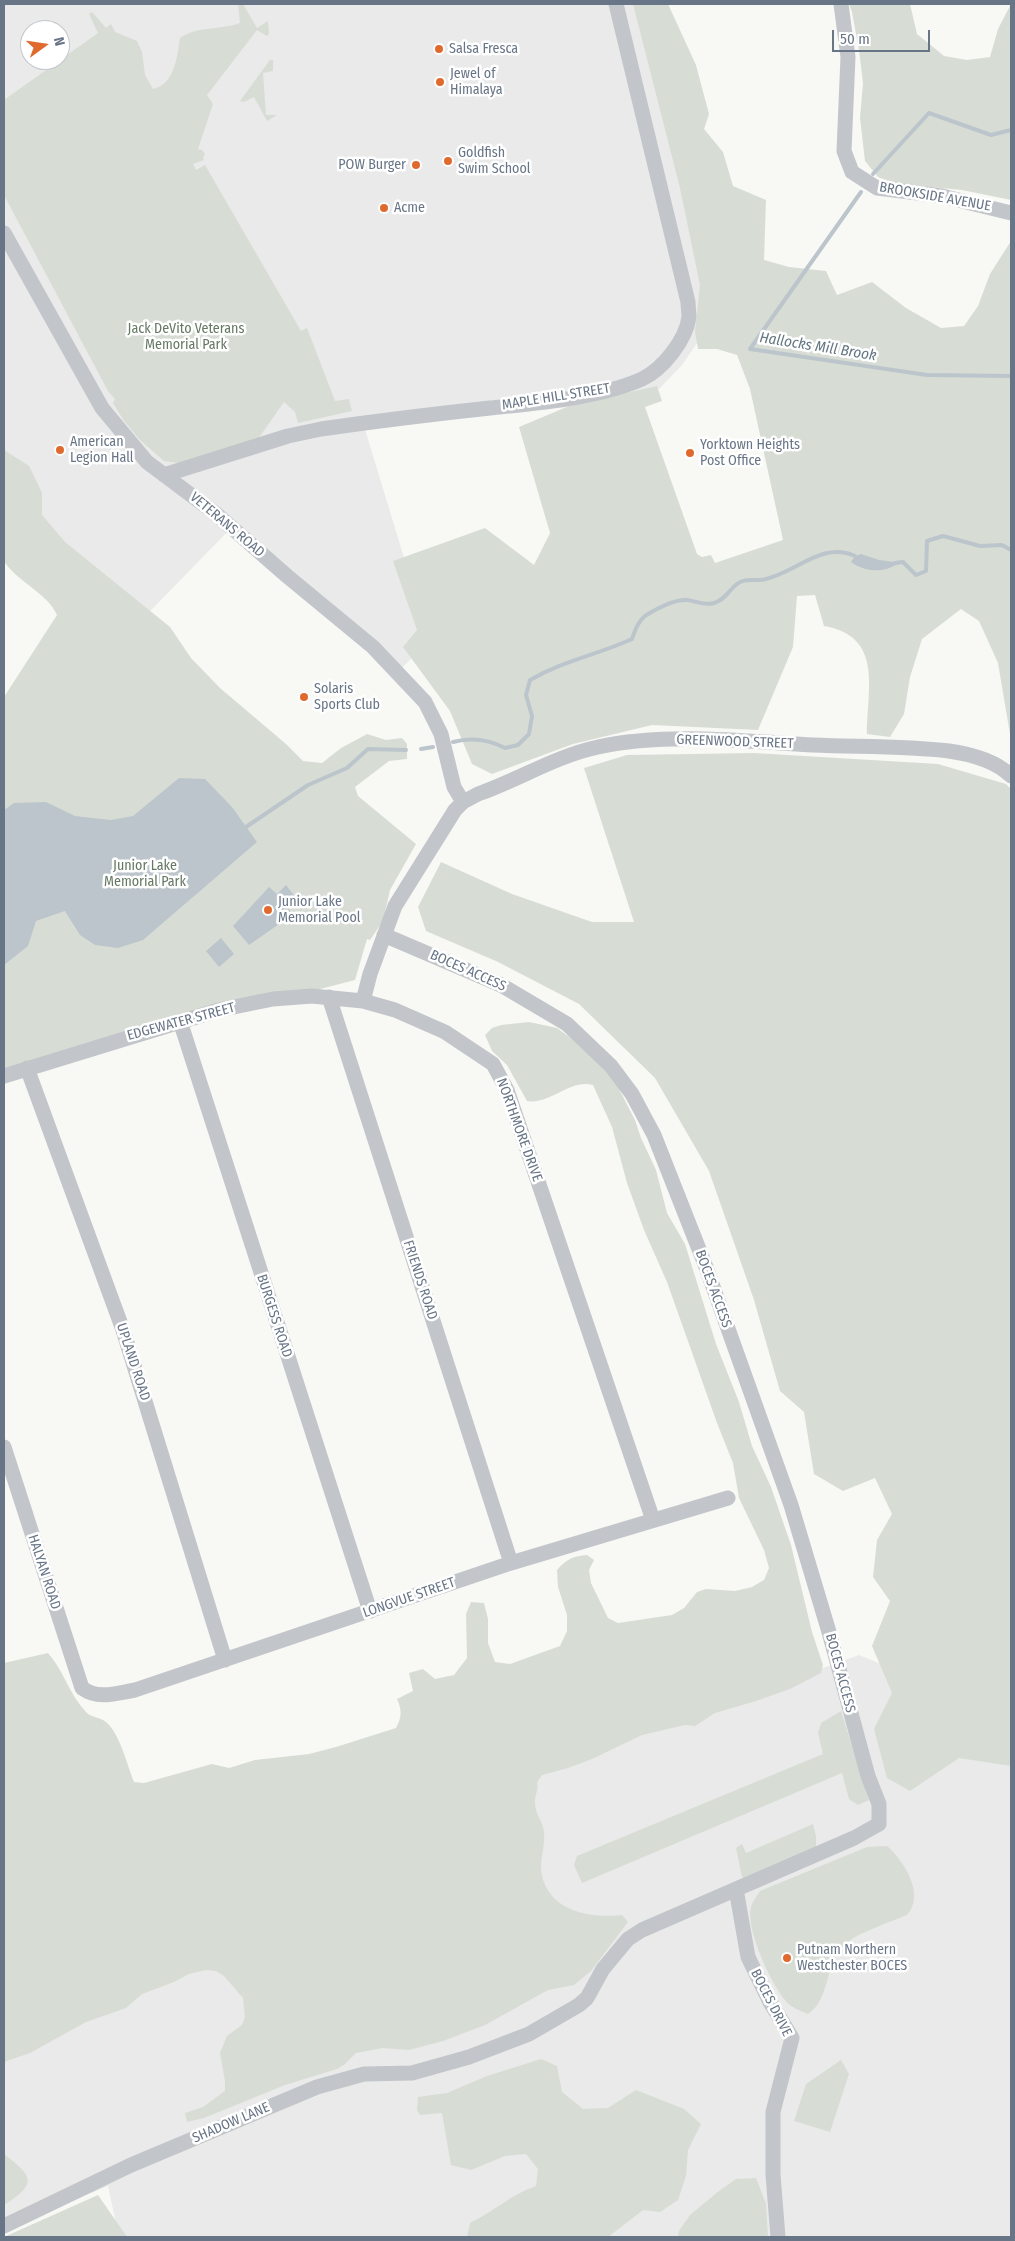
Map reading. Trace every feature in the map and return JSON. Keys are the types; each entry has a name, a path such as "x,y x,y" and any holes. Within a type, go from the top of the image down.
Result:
{"street":[{"name":"MAPLE HILL STREET","path":"164,475 288,436 321,429 526,404 614,388 643,378 662,366 684,332 689,318 688,302 616,4"},
{"name":"BROOKSIDE AVENUE","path":"841,4 844,12 848,57 844,151 852,172 878,188 942,196 1011,213"},
{"name":"VETERANS ROAD","path":"4,233 102,408 147,462 215,513 373,647 425,702 441,734 454,787 463,802"},
{"name":"GREENWOOD STREET","path":"463,802 572,755 597,747 670,739 950,751 982,759 1004,769 1011,776"},
{"path":"363,1001 391,913 437,837 463,802"},
{"name":"BOCES ACCESS","path":"384,935 501,985 567,1024 611,1066 632,1094 654,1135 703,1258 791,1505 829,1632 868,1776 879,1804 879,1824 854,1838 736,1889"},
{"name":"EDGEWATER STREET","path":"4,1076 180,1021 273,999 312,996 363,1001"},
{"name":"FRIENDS ROAD","path":"329,997 511,1564"},
{"name":"NORTHMORE DRIVE","path":"363,1001 395,1010 445,1032 493,1064 507,1090 653,1520"},
{"name":"BURGESS ROAD","path":"180,1021 370,1611"},
{"name":"UPLAND ROAD","path":"27,1068 123,1330 225,1660"},
{"name":"HALYAN ROAD","path":"4,1447 82,1688 90,1694"},
{"name":"LONGVUE STREET","path":"90,1694 100,1695 135,1690 511,1564 728,1498"},
{"name":"SHADOW LANE","path":"4,2226 130,2165 317,2087 364,2074 412,2073 468,2057 529,2034 579,2005 587,1998 603,1969 628,1939 642,1930 736,1889"},
{"name":"BOCES DRIVE","path":"736,1889 748,1957 770,2002 792,2038 773,2112 773,2176 778,2237"}],"shaded area":[{"path":"4,4 639,4 709,301 699,340 682,365 659,389 613,401 363,423 429,640 397,673 232,527 121,641 4,521"},
{"path":"861,554 879,560 895,562 896,565 879,570 862,568 851,562 855,556"},
{"path":"179,778 205,779 232,807 257,842 143,940 118,948 95,945 80,935 65,911 36,921 28,946 4,965 4,810 14,803 46,802 75,816 111,820 133,816"},
{"name":"Junior Lake Memorial Pool","path":"286,885 296,898 287,905 292,915 249,945 233,926 269,887 277,894"},
{"path":"221,938 234,954 219,967 206,951"},
{"name":"Putnam Northern Westchester BOCES","path":"859,1655 1011,1717 1011,2237 119,2237 108,2186 4,2229 4,2038 503,1784"}],"green space":[{"name":"Jack DeVito Veterans Memorial Park","path":"238,4 243,4 257,28 268,21 269,34 267,36 257,30 207,95 213,104 198,149 202,150 205,154 204,160 193,164 196,170 205,165 301,331 307,328 335,401 349,399 352,411 298,423 295,412 284,402 253,446 195,465 164,461 140,440 124,421 113,403 115,399 108,391 4,195 4,100 46,70 70,70 70,53 98,33 89,14 92,12 106,28 111,24 115,32 137,41 142,52 145,75 153,89 166,82 174,69 180,38 201,30 240,23"},
{"path":"633,4 668,4 696,65 709,114 704,129 723,152 733,186 766,200 764,260 789,267 826,271 837,295 872,282 906,308 941,328 964,326 978,306 990,274 1011,241 1011,740 998,663 979,621 961,609 922,639 910,677 904,714 890,737 867,734 869,683 868,667 864,653 856,641 843,632 824,626 815,595 797,596 793,647 758,730 652,725 573,744 492,774 472,764 450,711 403,647 417,630 393,561 485,528 534,565 550,533 519,427 569,406 657,386 662,401 645,407 697,554 702,557 711,555 715,563 783,540 750,389 737,355 717,349 698,349 695,332 700,285 680,188"},
{"path":"849,4 910,4 917,34 944,56 967,60 990,57 998,29 1011,4 1011,200 962,190 897,184 878,177 865,161 860,118 863,83 859,50"},
{"path":"270,60 273,60 273,71 263,73 266,115 277,115 267,121 254,97 244,102 240,101"},
{"name":"Junior Lake Memorial Park","path":"4,450 29,466 42,493 42,515 65,542 170,627 191,658 220,688 286,744 303,761 322,763 341,748 367,734 386,740 402,738 407,744 407,759 389,761 355,787 358,796 416,844 390,890 383,921 370,940 367,939 355,980 4,1071 4,697 57,615 41,595 12,571 4,558"},
{"path":"754,753 938,764 1006,784 1011,789 1011,1766 959,1758 910,1791 887,1778 874,1729 892,1693 872,1646 890,1601 873,1577 877,1540 892,1514 875,1478 843,1491 814,1474 804,1412 780,1391 754,1300 709,1171 655,1078 579,1004 498,962 426,931 418,907 441,862 512,894 592,922 634,922 584,768 627,755"},
{"path":"529,1022 557,1028 586,1049 615,1081 635,1120 656,1170 667,1213 685,1244 716,1344 739,1402 752,1446 771,1487 791,1545 812,1632 823,1665 821,1673 790,1689 715,1713 695,1726 685,1725 642,1735 592,1759 542,1775 537,1782 535,1804 544,1833 541,1868 544,1882 550,1894 570,1909 595,1915 622,1915 628,1922 591,1971 574,1985 548,1990 485,2025 443,2041 409,2050 383,2048 356,2053 337,2069 285,2085 204,2118 187,2122 185,2113 203,2107 225,2091 220,2053 227,2036 242,2025 245,2017 243,1998 224,1976 216,1971 206,1970 189,1974 142,1994 126,2008 86,2022 30,2053 4,2062 4,1663 48,1653 80,1705 88,1714 103,1720 114,1731 134,1782 144,1783 212,1764 229,1768 255,1760 309,1754 396,1728 401,1714 397,1699 413,1691 409,1673 423,1669 435,1679 454,1675 467,1658 466,1614 471,1602 484,1603 488,1619 488,1643 495,1662 510,1664 560,1646 567,1631 567,1615 558,1587 557,1570 574,1557 587,1555 594,1560 589,1570 591,1583 608,1618 618,1623 672,1615 684,1608 697,1592 706,1589 735,1591 752,1587 764,1580 769,1568 764,1550 739,1498 733,1463 667,1282 644,1230 627,1183 612,1127 593,1085 584,1084 568,1088 544,1099 527,1101 507,1065 492,1051 485,1035 492,1028 501,1025"},
{"path":"841,1711 869,1800 858,1805 849,1799 842,1773 582,1883 574,1865 577,1856 823,1754 818,1733 821,1723"},
{"path":"813,1824 816,1848 748,1880 742,1877 736,1848 742,1844 746,1853"},
{"path":"887,1846 900,1860 910,1878 914,1897 912,1907 907,1915 866,1932 845,1944 834,1961 820,2000 815,2008 808,2014 795,2008 779,1992 760,1954 751,1925 750,1913 754,1900 760,1891 867,1847"},
{"path":"541,2059 557,2066 562,2092 583,2109 608,2108 636,2090 684,2109 701,2124 688,2150 686,2176 678,2200 660,2212 643,2210 608,2237 467,2237 470,2223 527,2189 536,2186 538,2169 526,2154 505,2156 471,2170 451,2165 442,2113 420,2115 417,2110 418,2097 447,2093 487,2076"},
{"path":"841,2060 849,2074 830,2132 794,2121 806,2084"},
{"path":"4,2154 21,2169 28,2180 22,2191 4,2205"},
{"path":"756,2178 766,2204 768,2237 678,2237 679,2231 690,2215 719,2191 736,2179"},
{"path":"98,2195 127,2237 4,2237"}],"waterway":[{"name":"Hallocks Mill Brook","path":"873,174 929,113 991,135 1011,130"},
{"name":"Hallocks Mill Brook","path":"861,192 750,349 927,375 1011,376"},
{"path":"895,563 903,562 916,575 926,571 927,541 943,536 980,546 1002,545 1011,550"},
{"path":"453,742 473,739 486,741 505,748 518,745 529,734 532,716 526,695 530,680 568,662 632,639 642,619 672,602 682,600 711,604 721,600 740,582 762,580 810,559 832,552 843,552 855,556"},
{"path":"421,749 433,747"},
{"path":"246,827 308,785 347,768 368,749 406,750"}],"place":[{"name":"Salsa Fresca","path":"439,49"},
{"name":"Jewel of Himalaya","path":"440,82"},
{"name":"Goldfish Swim School","path":"448,161"},
{"name":"POW Burger","path":"416,165"},
{"name":"Acme","path":"384,208"},
{"name":"American Legion Hall","path":"60,450"},
{"name":"Yorktown Heights Post Office","path":"690,453"},
{"name":"Solaris Sports Club","path":"304,697"},
{"name":"Junior Lake Memorial Pool","path":"268,910"},
{"name":"Putnam Northern Westchester BOCES","path":"787,1958"}]}
